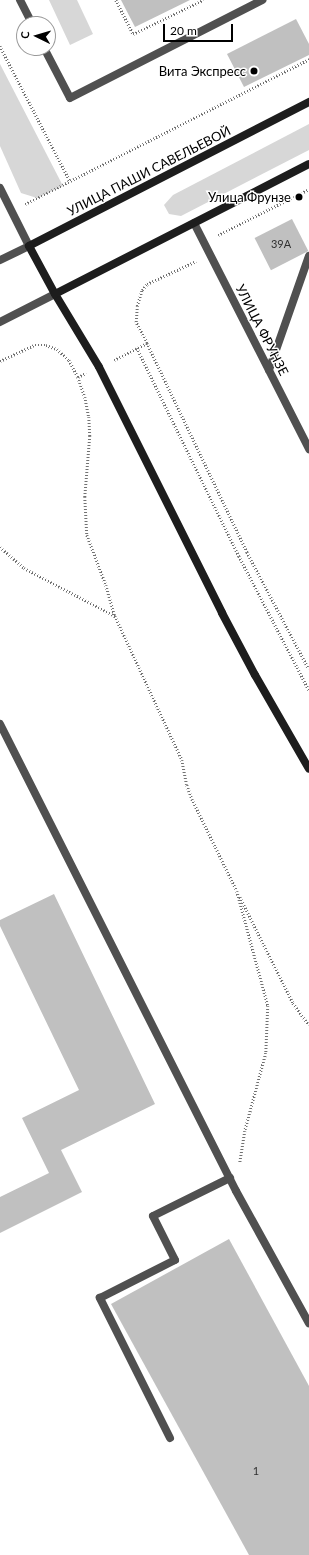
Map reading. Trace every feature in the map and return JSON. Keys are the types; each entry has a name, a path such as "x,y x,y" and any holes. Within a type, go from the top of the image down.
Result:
{"main road":[{"name":"УЛИЦА ПАШИ САВЕЛЬЕВОЙ","path":"29,246 309,102"},
{"path":"55,294 309,164"},
{"path":"29,246 55,294 99,367 222,613 255,676 309,768"}],"street":[{"path":"20,0 28,16"},
{"path":"48,56 70,98 262,0"},
{"path":"0,188 29,246"},
{"name":"УЛИЦА ФРУНЗЕ","path":"194,223 309,449"},
{"name":"УЛИЦА ПАШИ САВЕЛЬЕВОЙ","path":"0,260 29,246"},
{"path":"269,370 309,256"},
{"path":"0,322 55,294"},
{"path":"0,724 236,1191 309,1323"},
{"path":"170,1438 100,1298 175,1260 153,1216 230,1178"}],"path":[{"path":"116,0 133,34 203,0"},
{"path":"0,46 70,181"},
{"path":"12,211 309,59"},
{"path":"309,189 204,242 200,259 147,284 142,290 137,306 136,322 248,552 309,669"},
{"path":"78,377 147,343"},
{"path":"0,361 35,345 46,345 57,349 69,360 78,377 85,397 89,416 90,436 84,508 87,536 106,585 115,616 182,760 187,785 192,799 293,1003 309,1025"},
{"path":"137,348 239,556 309,690"},
{"path":"0,548 24,568 115,616"},
{"path":"236,1191 245,1131 266,1053 268,1006 237,892"}],"shaded area":[{"path":"49,0 77,0 93,34 70,45"},
{"path":"0,64 63,186 37,198 21,193 0,146"},
{"path":"309,124 309,150 181,216 169,214 164,205 173,195"}],"building":[{"path":"121,0 190,0 135,27"},
{"path":"296,19 309,44 309,55 244,87 227,54"},
{"path":"292,219 308,251 271,270 255,238"},
{"path":"54,894 155,1104 61,1150 82,1192 0,1233 0,1197 49,1173 22,1118 79,1090 0,926 0,920"},
{"path":"229,1239 309,1386 309,1555 249,1555 111,1304"}],"place":[{"name":"Вита Экспресс","path":"254,71"},
{"name":"Улица Фрунзе","path":"299,197"}]}
